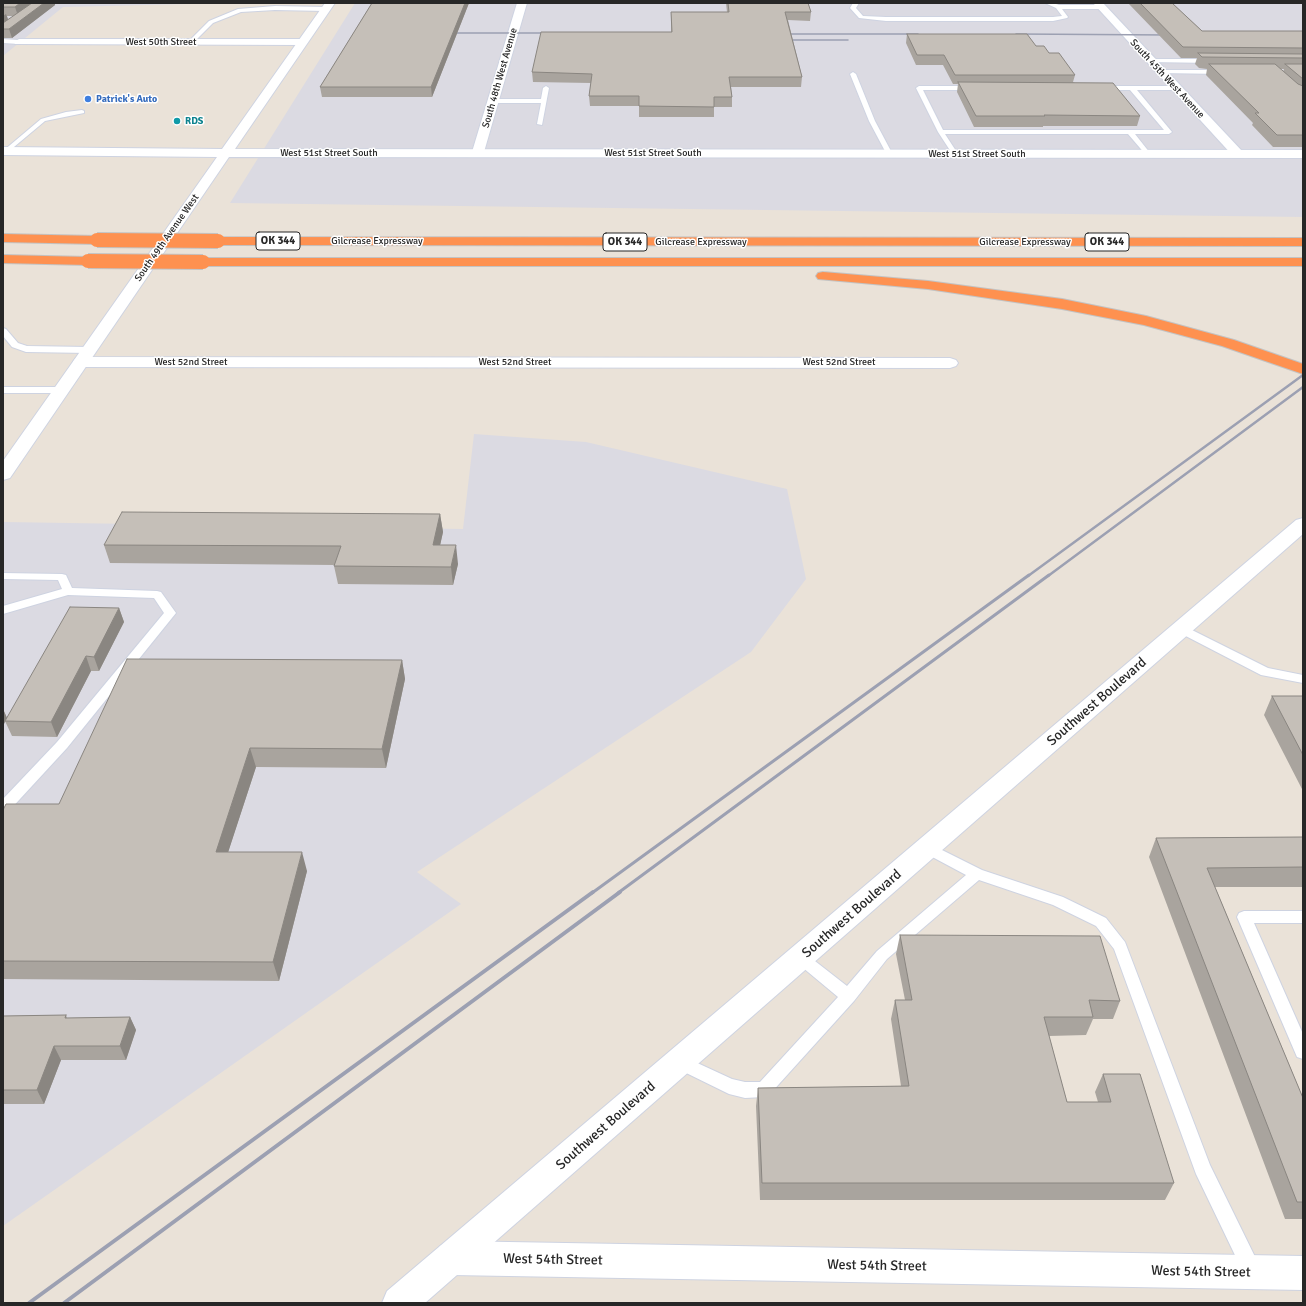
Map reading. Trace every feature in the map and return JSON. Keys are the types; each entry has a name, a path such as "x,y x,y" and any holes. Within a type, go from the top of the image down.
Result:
{"highway":[{"name":"Gilcrease Expressway","path":"3,238 97,240 1303,242"},
{"name":"Gilcrease Expressway","path":"3,259 204,262 1303,262"},
{"path":"608,262 869,279 985,292 1062,304 1146,321 1228,343 1303,369"}],"street":[{"name":"South 48th West Avenue","path":"478,152 522,3"},
{"name":"South 45th West Avenue","path":"1099,5 1238,154"},
{"name":"South 49th Avenue West","path":"3,474 328,6"},
{"name":"West 50th Street","path":"19,42 303,42"},
{"name":"West 51st Street South","path":"5,151 226,153 478,152 1303,154"},
{"name":"West 52nd Street","path":"85,356 950,363"},
{"name":"Southwest Boulevard","path":"399,1303 1303,524"},
{"name":"West 54th Street","path":"452,1258 1303,1273"}],"lane":[{"path":"856,3 853,8 861,17 876,19 1053,19 1065,17 1058,7"},
{"path":"1048,3 1058,7 1099,5"},
{"path":"191,42 212,22 240,10 328,6"},
{"path":"3,41 19,42"},
{"path":"1151,61 1215,62"},
{"path":"1161,72 1233,72"},
{"path":"853,74 872,121 889,153"},
{"path":"540,124 546,88"},
{"path":"955,154 941,132 919,88 977,88"},
{"path":"1094,88 1175,88"},
{"path":"941,132 1169,132 1132,88"},
{"path":"494,101 544,101"},
{"path":"5,151 43,120 66,114 82,112"},
{"path":"1130,132 1148,154"},
{"path":"3,331 15,345 26,349 85,356"},
{"path":"3,390 61,390"},
{"path":"3,576 62,577 68,592"},
{"path":"3,610 68,592 157,595 170,613 62,745 3,808"},
{"path":"1182,629 1265,672 1303,680"},
{"path":"928,848 977,874 1058,901 1101,922 1120,946 1202,1168 1254,1273"},
{"path":"680,1062 729,1086 745,1090 764,1089 848,996 882,955 977,874"},
{"path":"1303,917 1244,917 1303,1052"},
{"path":"801,958 848,996"}],"shaded area":[{"path":"3,3 230,3 63,7 3,56"},
{"path":"355,3 1303,3 1303,217 230,203"},
{"path":"474,434 586,442 787,489 806,579 751,652 417,872 461,904 3,1226 3,522 463,529"}],"building":[{"path":"3,3 20,3 15,7 3,7"},
{"path":"32,3 44,3 9,29 3,29 3,23"},
{"path":"372,3 465,3 431,87 320,87"},
{"path":"728,3 808,3 811,12 785,12 802,77 729,77 732,97 714,97 714,107 639,106 639,96 589,96 592,74 532,72 541,32 672,32 671,12 729,12"},
{"path":"1140,3 1172,3 1202,31 1303,31 1303,48 1183,47"},
{"path":"907,34 1027,34 1036,46 1044,46 1049,53 1059,53 1075,75 955,75 944,55 917,55"},
{"path":"1198,53 1303,54 1303,58 1202,57"},
{"path":"1209,64 1275,64 1298,84 1303,86 1303,135 1277,135 1255,113 1259,113"},
{"path":"1285,64 1303,64 1303,79"},
{"path":"958,82 1113,83 1140,116 976,116"},
{"path":"122,512 440,514 433,545 456,545 451,567 334,566 341,546 104,545"},
{"path":"70,607 119,608 94,657 86,656 51,722 5,721"},
{"path":"127,659 402,660 382,749 250,748 216,852 302,852 273,962 3,961 3,810 6,804 59,804"},
{"path":"1272,696 1303,696 1303,755"},
{"path":"1303,837 1303,867 1207,868 1303,1098 1303,1202 1297,1202 1156,838"},
{"path":"900,935 1100,936 1120,1001 1089,1000 1093,1017 1044,1017 1067,1102 1111,1102 1103,1074 1140,1074 1174,1183 762,1183 758,1088 909,1086 895,1000 912,1000"},
{"path":"66,1015 65,1018 130,1017 120,1046 54,1046 37,1090 3,1090 3,1016"}],"railway":[{"path":"446,33 552,33"},
{"path":"780,34 918,34"},
{"path":"1016,34 1170,35"},
{"path":"782,40 848,40"},
{"path":"1028,576 1303,375"},
{"path":"1048,576 1303,387"},
{"path":"592,893 1029,575"},
{"path":"618,893 1049,575"},
{"path":"29,1303 593,892"},
{"path":"64,1303 620,892"}],"place":[{"name":"Patrick's Auto","path":"88,99"},
{"name":"RDS","path":"177,121"}]}
